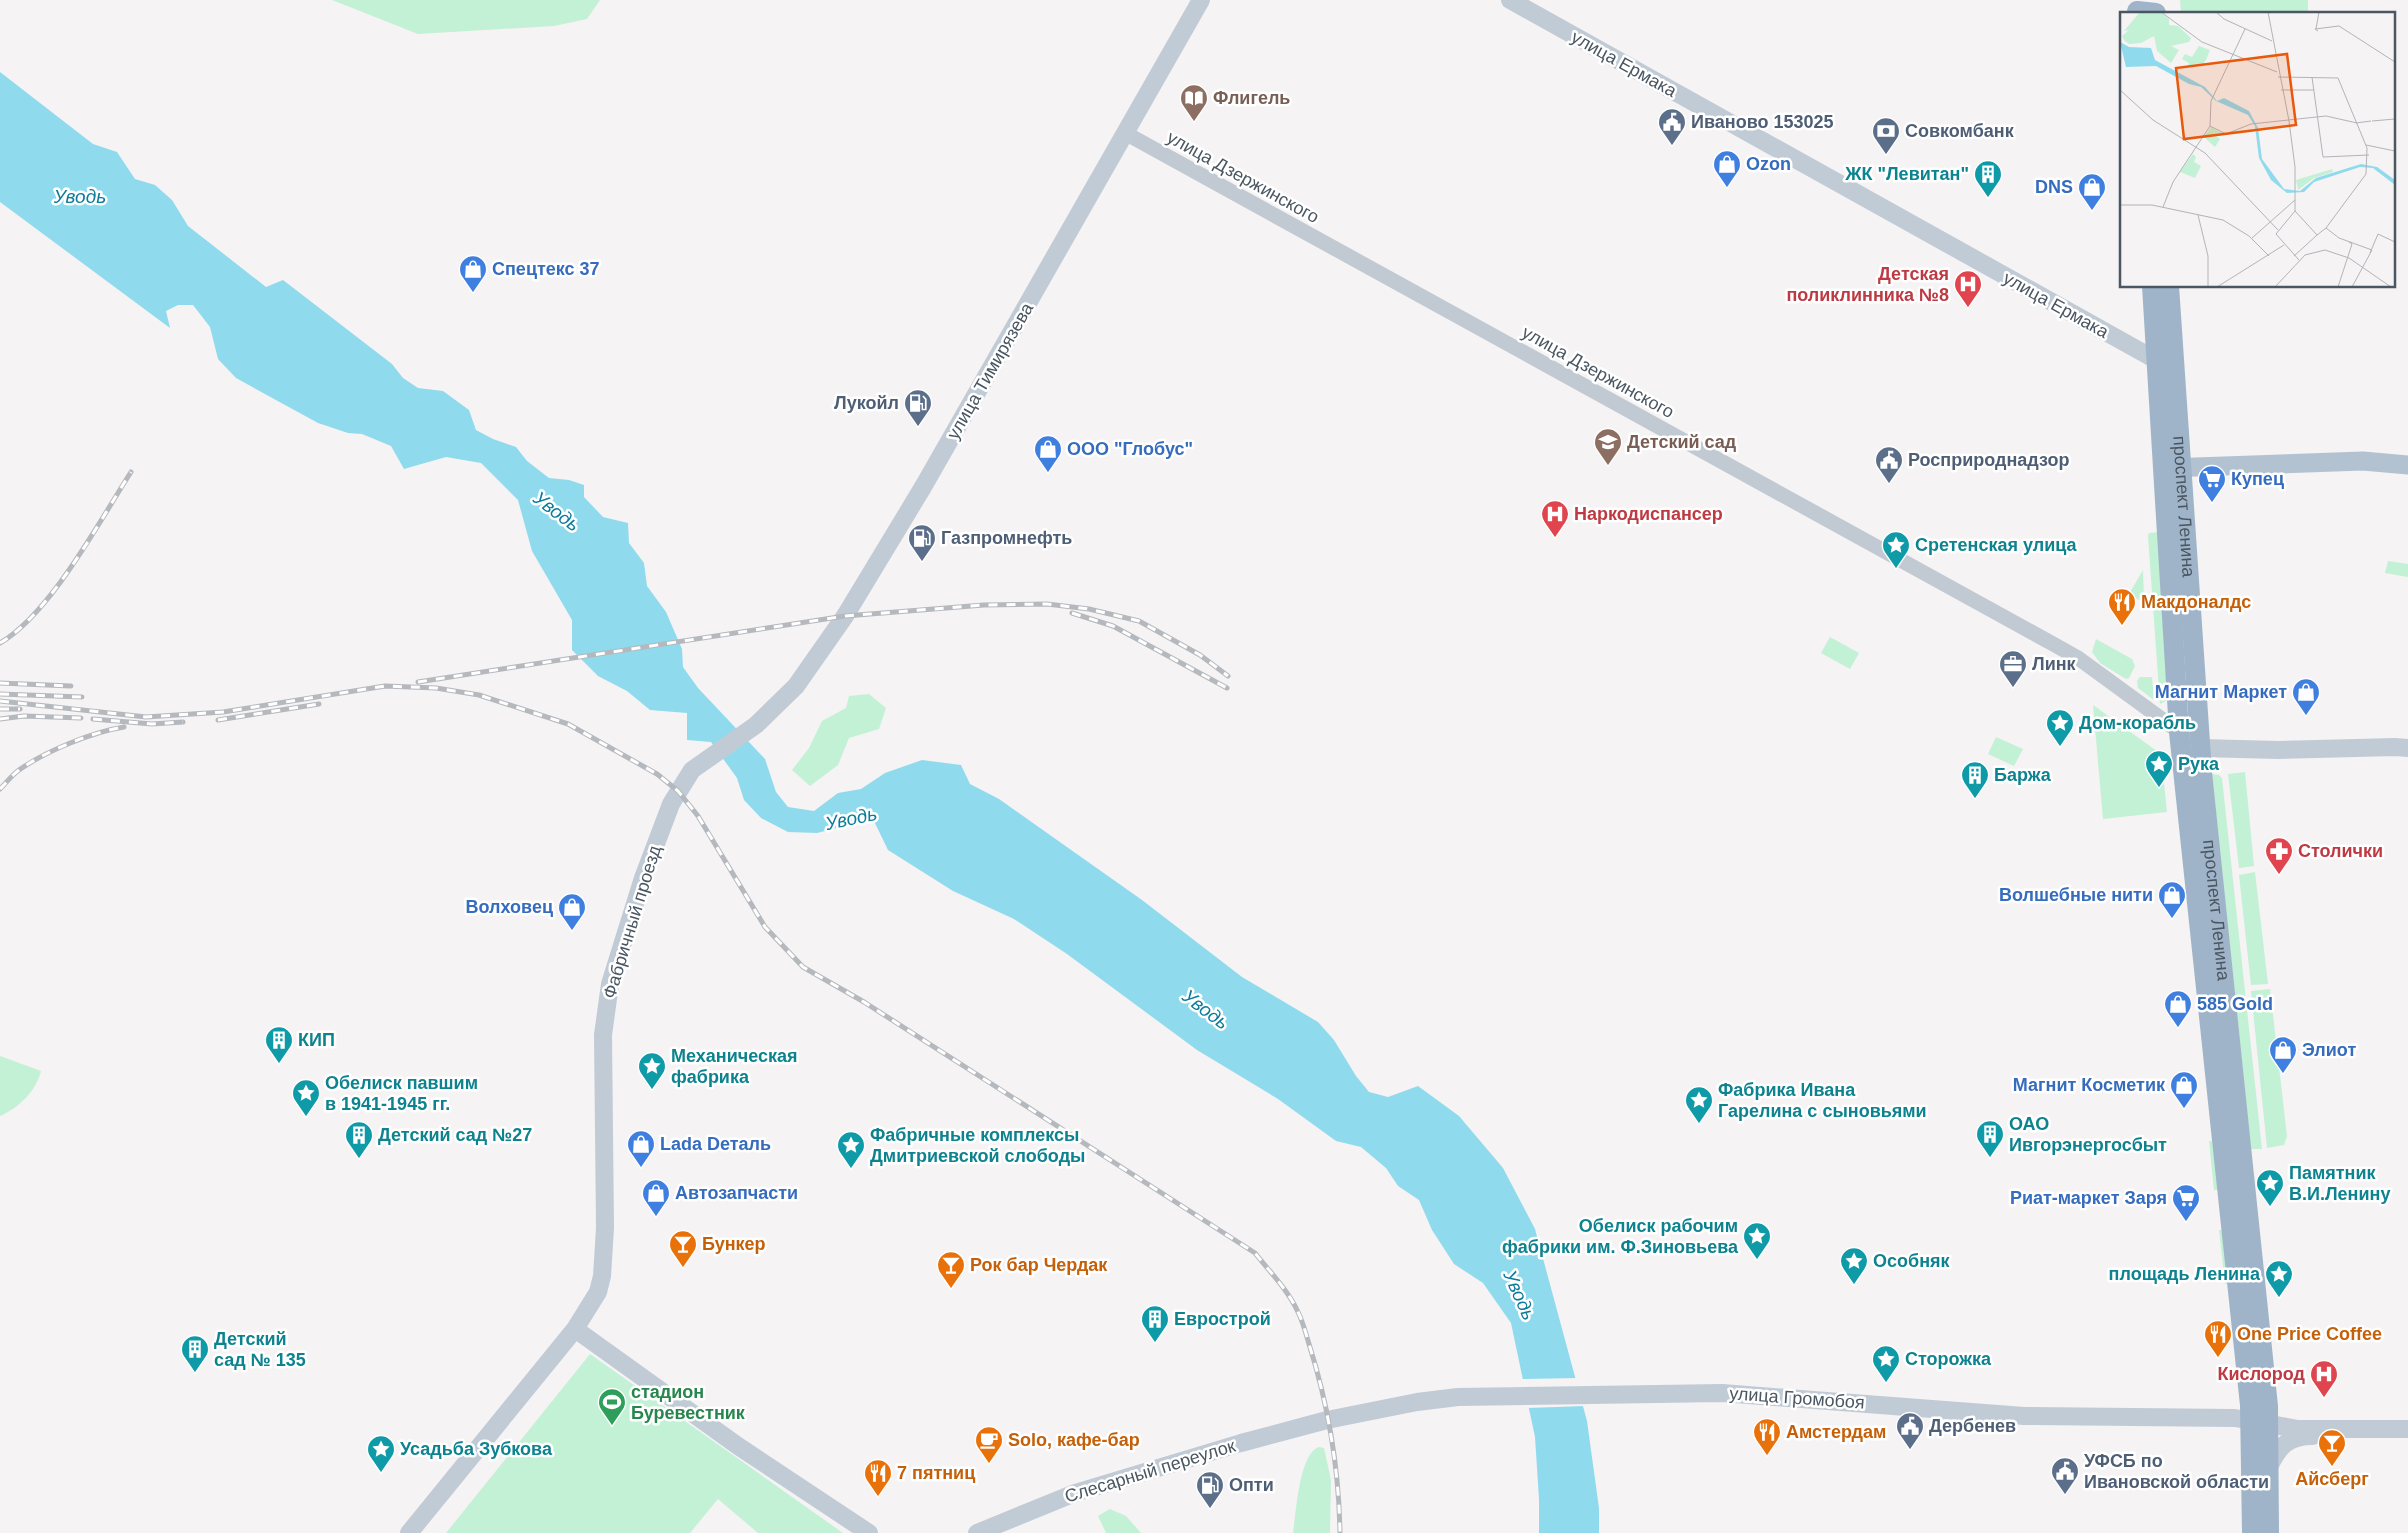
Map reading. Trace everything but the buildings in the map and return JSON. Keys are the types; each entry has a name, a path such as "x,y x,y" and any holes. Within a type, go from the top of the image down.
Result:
{"highway":[{"name":"проспект Ленина","path":"2152,288 2165,364 2260,1421 2252,1533"},
{"name":"проспект Ленина","path":"2165,364 2169,288"},
{"name":"проспект Ленина","path":"2174,468 2180,732 2260,1421 2269,1467 2269,1533"}],"main road":[{"name":"улица Тимирязева","path":"707,758 756,725 796,686 871,577 1201,0"},
{"name":"улица Ермака","path":"1510,0 2165,364"},
{"path":"2174,468 2363,461 2408,465"},
{"path":"2200,748 2244,750 2408,748"},
{"name":"Фабричный проезд","path":"409,1533 575,1329 598,1292 604,1251 604,1022 610,984 646,869 671,804 692,770 707,758"},
{"path":"575,1329 738,1446 870,1533"},
{"name":"улица Громобоя","path":"1328,1420 1417,1402 1458,1397 1722,1393 2024,1416 2260,1421 2298,1429 2408,1429"},
{"name":"Слесарный переулок","path":"977,1533 1075,1493 1328,1420"},
{"name":"улица Громобоя","path":"2260,1421 2298,1436 2408,1437"},
{"path":"2269,1467 2284,1443 2298,1436"}],"street":[{"name":"улица Дзержинского","path":"1125,133 2078,658 2200,748"}],"green space":[{"path":"332,0 600,0 587,19 554,26 418,34"},
{"path":"2180,0 2308,0 2308,12 2181,12"},
{"path":"2159,532 2170,699 2160,704 2148,536 2149,533"},
{"path":"2388,561 2408,564 2408,577 2385,573"},
{"path":"2143,570 2144,600 2141,601 2129,594"},
{"path":"1830,637 1859,653 1850,669 1821,653"},
{"path":"2096,639 2132,659 2135,666 2129,678 2126,679 2100,663 2092,652"},
{"path":"2140,677 2152,677 2154,700 2138,688 2137,681"},
{"path":"869,694 886,708 879,729 849,738 838,765 810,786 792,770 809,748 822,721 846,708 849,696"},
{"path":"2093,705 2161,754 2167,812 2103,819"},
{"path":"1996,737 2023,749 2014,766 1988,754"},
{"path":"2245,772 2254,866 2239,868 2228,774"},
{"path":"2212,774 2219,775 2222,778 2262,1149 2251,1149"},
{"path":"2255,872 2268,984 2251,985 2239,875"},
{"path":"2270,989 2287,1136 2284,1145 2267,1148 2251,991"},
{"path":"0,1056 41,1071 39,1078 26,1098 7,1113 0,1116"},
{"path":"2209,1141 2214,1141 2219,1190 2214,1190"},
{"path":"2219,1230 2224,1230 2229,1284 2225,1284"},
{"name":"стадион Буревестник","path":"590,1354 843,1533 758,1533 718,1499 690,1533 446,1533"},
{"path":"1319,1447 1324,1448 1331,1480 1330,1533 1293,1533 1297,1499 1303,1472 1312,1452"},
{"path":"1110,1509 1126,1516 1141,1533 1106,1533 1098,1516"}],"water":[{"name":"Уводь","path":"0,72 93,144 117,152 135,179 155,185 172,200 188,226 266,287 283,280 392,364 403,378 418,388 443,391 469,410 476,430 493,439 516,447 527,461 549,478 569,480 584,485 584,497 603,517 628,523 629,543 644,563 647,586 666,612 682,649 683,667 698,688 765,759 776,792 788,807 814,811 838,793 861,789 885,773 922,760 961,765 970,784 999,799 1142,900 1242,977 1318,1022 1334,1040 1356,1076 1369,1092 1388,1097 1418,1086 1459,1116 1503,1168 1535,1229 1587,1421 1599,1508 1599,1533 1539,1533 1535,1437 1511,1323 1483,1283 1454,1264 1432,1230 1419,1200 1398,1186 1386,1168 1361,1147 1336,1141 1278,1099 1197,1050 1067,954 1014,919 953,891 888,850 873,819 817,833 788,832 761,818 744,800 737,778 711,742 687,740 687,713 650,710 627,691 598,676 572,650 572,620 532,551 518,500 481,463 446,457 404,469 391,446 362,434 348,433 318,423 236,378 218,359 210,327 193,305 178,305 166,311 170,328 0,202"}],"pier":[{"path":"1578,1378 1586,1406 1527,1408 1521,1379"}],"railway":[{"path":"0,643 19,629 55,589 89,540 131,472"},
{"path":"418,682 845,616 984,605 1047,604 1089,609 1139,621 1200,655 1228,676"},
{"path":"1072,613 1113,626 1227,688"},
{"path":"0,683 71,686"},
{"path":"0,701 146,717 223,712 385,686 436,688 479,695 568,724 657,774 678,791 698,816 765,927 803,967 864,1002 1255,1253 1289,1296 1306,1332 1322,1390 1331,1437 1335,1461 1340,1533"},
{"path":"0,694 82,697"},
{"path":"218,720 319,704"},
{"path":"0,709 20,709"},
{"path":"0,719 24,716 81,718"},
{"path":"93,719 152,724 183,722"},
{"path":"0,789 16,772 42,756 98,733 124,727"}],"place":[{"name":"Флигель","path":"1194,122"},
{"name":"Иваново 153025","path":"1672,146"},
{"name":"Совкомбанк","path":"1886,155"},
{"name":"Ozon","path":"1727,188"},
{"name":"ЖК \"Левитан\"","path":"1988,198"},
{"name":"DNS","path":"2092,211"},
{"name":"Спецтекс 37","path":"473,293"},
{"name":"Детская поликлинника №8","path":"1968,308"},
{"name":"Лукойл","path":"918,427"},
{"name":"Детский сад","path":"1608,466"},
{"name":"ООО \"Глобус\"","path":"1048,473"},
{"name":"Росприроднадзор","path":"1889,484"},
{"name":"Купец","path":"2212,503"},
{"name":"Наркодиспансер","path":"1555,538"},
{"name":"Газпромнефть","path":"922,562"},
{"name":"Сретенская улица","path":"1896,569"},
{"name":"Макдоналдс","path":"2122,626"},
{"name":"Линк","path":"2013,688"},
{"name":"Магнит Маркет","path":"2306,716"},
{"name":"Дом-корабль","path":"2060,747"},
{"name":"Рука","path":"2159,788"},
{"name":"Баржа","path":"1975,799"},
{"name":"Столички","path":"2279,875"},
{"name":"Волшебные нити","path":"2172,919"},
{"name":"Волховец","path":"572,931"},
{"name":"585 Gold","path":"2178,1028"},
{"name":"КИП","path":"279,1064"},
{"name":"Элиот","path":"2283,1074"},
{"name":"Механическая фабрика","path":"652,1090"},
{"name":"Магнит Косметик","path":"2184,1109"},
{"name":"Обелиск павшим в 1941-1945 гг.","path":"306,1117"},
{"name":"Фабрика Ивана Гарелина с сыновьями","path":"1699,1124"},
{"name":"ОАО Ивгорэнергосбыт","path":"1990,1158"},
{"name":"Детский сад №27","path":"359,1159"},
{"name":"Lada Dеталь","path":"641,1168"},
{"name":"Фабричные комплексы Дмитриевской слободы","path":"851,1169"},
{"name":"Памятник В.И.Ленину","path":"2270,1207"},
{"name":"Автозапчасти","path":"656,1217"},
{"name":"Риат-маркет Заря","path":"2186,1222"},
{"name":"Обелиск рабочим фабрики им. Ф.Зиновьева","path":"1757,1260"},
{"name":"Бункер","path":"683,1268"},
{"name":"Особняк","path":"1854,1285"},
{"name":"Рок бар Чердак","path":"951,1289"},
{"name":"площадь Ленина","path":"2279,1298"},
{"name":"Еврострой","path":"1155,1343"},
{"name":"One Price Coffee","path":"2218,1358"},
{"name":"Детский сад № 135","path":"195,1373"},
{"name":"Сторожка","path":"1886,1383"},
{"name":"Кислород","path":"2324,1398"},
{"name":"стадион Буревестник","path":"612,1426"},
{"name":"Дербенев","path":"1910,1450"},
{"name":"Амстердам","path":"1767,1456"},
{"name":"Solo, кафе-бар","path":"989,1464"},
{"name":"Айсберг","path":"2332,1467"},
{"name":"Усадьба Зубкова","path":"381,1473"},
{"name":"УФСБ по Ивановской области","path":"2065,1495"},
{"name":"7 пятниц","path":"878,1497"},
{"name":"Опти","path":"1210,1509"}]}
